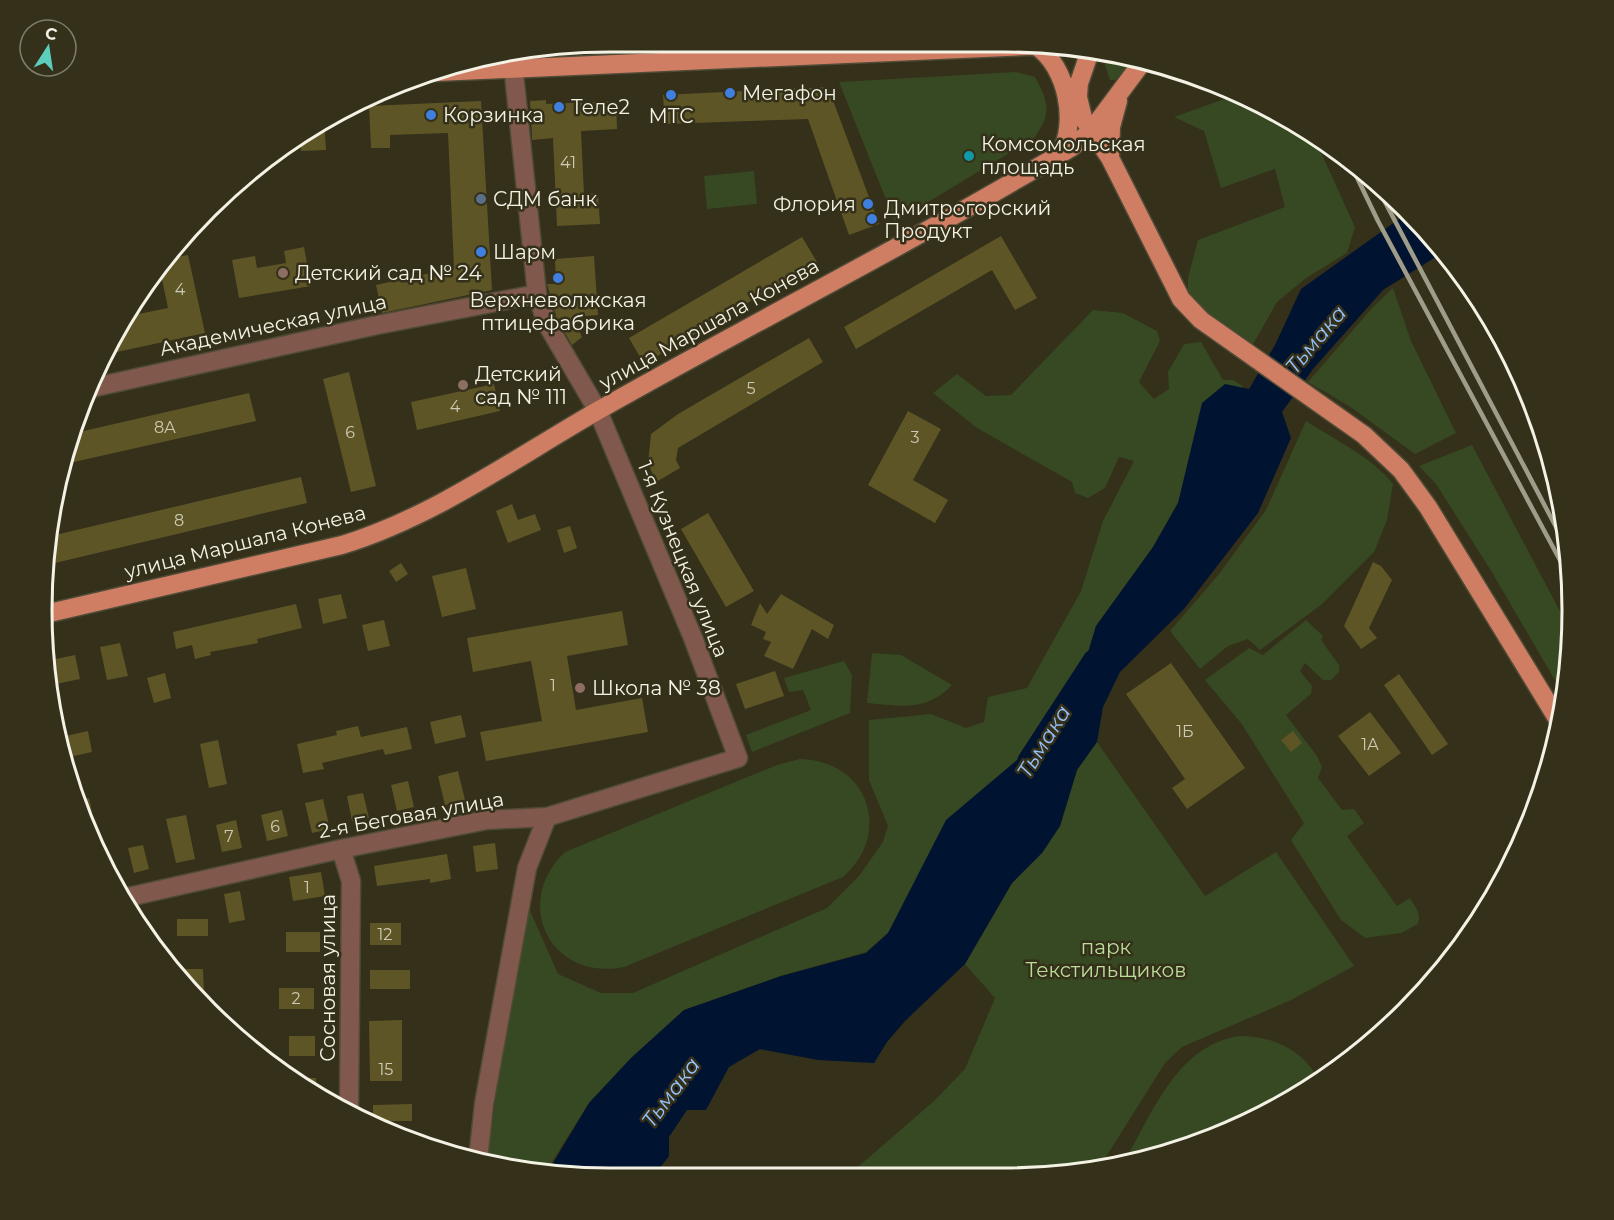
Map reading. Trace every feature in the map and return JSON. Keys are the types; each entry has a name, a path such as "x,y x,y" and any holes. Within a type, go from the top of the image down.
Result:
{"main road":[{"path":"495,64 844,52"},
{"path":"1048,55 1065,93 1069,123"},
{"path":"1060,154 1067,139 1079,82 1087,59"},
{"path":"1054,65 1079,82"},
{"name":"улица Маршала Конева","path":"52,612 369,537 418,515 598,411 1060,154 1090,131 1137,69"},
{"path":"1079,82 1080,111 1090,131 1110,158 1181,299 1200,320 1364,435 1401,470 1421,496 1552,711"},
{"path":"1110,158 1111,127 1123,87"},
{"path":"1060,154 1082,152 1110,158"}],"street":[{"name":"1-я Кузнецкая улица","path":"513,62 537,294 547,324 598,411 693,638 738,758"},
{"name":"Академическая улица","path":"100,386 377,325 537,294"},
{"name":"2-я Беговая улица","path":"131,896 341,849 487,820 547,817 738,758"},
{"path":"479,1152 484,1104 527,868 547,817"},
{"name":"Сосновая улица","path":"341,849 351,881 349,1103"}],"green space":[{"path":"1104,62 1128,66 1115,80 1110,80"},
{"path":"1016,72 1035,77 1046,101 1044,122 1034,138 895,222 839,82"},
{"path":"1225,99 1283,127 1320,151 1355,227 1347,253 1306,278 1277,302 1252,346 1188,300 1188,278 1198,240 1285,207 1275,169 1221,188 1204,131 1174,117"},
{"path":"754,171 757,204 707,209 704,176"},
{"path":"1393,288 1411,341 1456,433 1415,454 1349,406 1308,382 1373,307"},
{"path":"1093,310 1123,313 1157,331 1160,341 1139,382 1154,399 1169,389 1168,372 1184,344 1201,342 1223,380 1233,380 1243,386 1199,489 1178,503 1153,547 1096,626 1076,692 1049,733 1000,776 888,933 866,952 781,976 684,1010 631,1058 589,1103 551,1164 488,1154 501,1059 528,906 558,974 601,993 633,993 827,908 859,876 883,842 888,826 869,780 869,720 931,714 966,728 984,722 988,697 1027,688 1081,591 1103,521 1134,461 1119,457 1105,488 1088,498 1075,493 1072,482 977,428 933,393 957,374 986,396 1011,395"},
{"path":"1306,421 1364,457 1393,484 1387,520 1374,552 1321,605 1260,650 1248,639 1228,646 1200,669 1170,631 1219,574 1266,510"},
{"path":"1472,445 1562,614 1557,684 1490,569 1436,484 1419,466"},
{"path":"1306,620 1323,636 1321,640 1339,665 1339,672 1331,680 1323,680 1305,663 1300,671 1312,686 1311,694 1286,715 1317,756 1322,767 1318,778 1342,810 1354,809 1364,823 1347,836 1397,906 1410,898 1416,908 1419,917 1418,924 1401,933 1365,938 1341,920 1291,840 1304,823 1241,723 1205,680 1249,648 1263,655"},
{"path":"872,653 901,655 952,685 933,700 923,703 902,706 867,703"},
{"path":"844,661 852,675 850,713 752,752 746,735 811,710 803,690 789,692 784,678"},
{"name":"парк Текстильщиков","path":"1097,742 1205,896 1276,852 1354,966 1291,1000 1182,1047 1165,1063 1105,1158 1077,1163 1004,1168 857,1168 934,1101 965,1069 995,998 965,964 1012,883 1042,853 1060,826 1077,770"},
{"path":"800,759 823,763 842,772 856,785 866,802 869,820 867,840 859,859 843,877 624,967 598,968 576,963 559,951 547,934 541,915 541,894 549,872 565,852 777,765"},
{"path":"1239,1036 1276,1042 1297,1053 1315,1074 1251,1110 1217,1125 1183,1138 1129,1153 1169,1084 1199,1053 1217,1042"}],"water":[{"path":"1400,218 1435,257 1383,290 1313,369 1282,412 1291,438 1258,513 1184,609 1120,672 1103,707 1097,742 1077,770 1060,826 1042,853 1012,883 965,964 905,1021 887,1042 874,1063 818,1060 760,1049 729,1067 706,1110 687,1110 669,1137 669,1156 660,1168 552,1164 589,1103 631,1058 684,1010 781,976 866,953 888,933 946,820 1049,733 1076,692 1096,626 1153,547 1178,503 1202,403 1225,384 1249,389 1275,345 1301,289"}],"building":[{"path":"828,87 879,224 849,235 808,119 665,124 663,95"},
{"path":"546,100 546,104 616,101 617,129 581,131 584,194 598,193 600,224 557,226 553,138 532,140 530,101"},
{"path":"481,101 492,290 382,313 376,285 454,268 448,133 390,135 390,148 371,148 369,107"},
{"path":"325,131 326,150 301,151 301,145"},
{"path":"1001,236 1037,298 1015,310 992,270 856,349 844,327"},
{"path":"802,237 817,262 644,364 629,338"},
{"path":"304,247 311,286 239,298 232,260 255,256 257,268 286,263 284,251"},
{"path":"188,255 205,333 116,352 137,314 168,308 162,279 179,257"},
{"path":"594,256 598,315 573,317 582,337 572,345 557,319 547,284 556,284 555,259"},
{"path":"809,338 823,362 678,448 676,460 680,468 656,482 648,463 651,434 678,414"},
{"path":"349,372 376,486 351,492 323,379"},
{"path":"494,384 500,411 417,430 411,402"},
{"path":"249,393 256,421 72,462 82,431"},
{"path":"908,411 941,429 913,480 948,500 935,523 868,485"},
{"path":"301,477 307,503 55,563 57,534"},
{"path":"512,504 518,520 535,514 541,530 508,543 496,511"},
{"path":"708,513 754,591 726,607 681,529"},
{"path":"570,526 577,548 564,553 557,530"},
{"path":"1373,562 1381,566 1392,580 1369,628 1377,638 1361,649 1344,626"},
{"path":"401,563 408,574 396,582 389,571"},
{"path":"466,568 476,609 442,617 432,576"},
{"path":"341,594 347,618 323,624 318,599"},
{"path":"781,594 834,625 828,639 812,629 793,669 764,656 771,642 763,639 766,632 751,625 760,603 767,614"},
{"path":"296,604 302,628 257,639 258,643 210,652 211,655 195,659 192,645 176,649 173,632"},
{"path":"622,611 628,645 567,656 576,710 642,698 648,732 486,761 480,732 542,721 531,661 473,672 467,638"},
{"path":"384,620 390,646 368,651 362,625"},
{"path":"120,643 128,676 107,680 100,647"},
{"path":"75,655 80,679 57,684 55,659"},
{"path":"1171,663 1245,768 1187,809 1172,788 1185,779 1126,694"},
{"path":"775,671 784,696 745,709 736,684"},
{"path":"165,673 171,698 154,703 147,678"},
{"path":"1399,674 1448,744 1432,755 1384,685"},
{"path":"1370,712 1401,753 1369,776 1338,736"},
{"path":"461,715 466,737 435,744 430,722"},
{"path":"358,726 361,737 407,727 412,749 385,755 383,749 322,763 324,769 303,773 297,744 337,735 336,731"},
{"path":"88,731 92,752 72,756 67,736"},
{"path":"1293,731 1302,743 1291,752 1281,740"},
{"path":"218,740 227,784 209,788 200,744"},
{"path":"458,771 465,800 445,805 438,776"},
{"path":"408,781 414,807 397,811 391,785"},
{"path":"363,793 369,818 352,821 347,796"},
{"path":"89,798 93,818 86,799"},
{"path":"323,799 330,829 312,833 305,803"},
{"path":"282,810 288,836 267,841 261,815"},
{"path":"186,815 195,859 176,863 166,819"},
{"path":"236,820 242,848 222,852 216,825"},
{"path":"495,843 498,869 476,872 473,846"},
{"path":"143,845 149,869 134,873 128,848"},
{"path":"447,854 451,879 430,883 430,879 377,886 374,866"},
{"path":"321,872 325,896 293,901 289,877"},
{"path":"240,891 245,920 229,923 224,894"},
{"path":"177,919 208,919 208,936 177,936"},
{"path":"370,923 401,923 401,945 370,945"},
{"path":"286,932 320,932 320,952 286,952"},
{"path":"184,969 203,969 204,991"},
{"path":"370,970 410,970 410,989 370,989"},
{"path":"279,988 314,988 314,1009 279,1009"},
{"path":"402,1020 402,1081 370,1081 369,1021"},
{"path":"289,1036 315,1036 315,1056 289,1056"},
{"path":"307,1078 316,1078 316,1084"},
{"path":"412,1104 412,1121 388,1121 373,1114 373,1105"}],"waterway":[{"name":"Тьмака","path":"1030,762 1095,662"}],"railway":[{"path":"1358,180 1559,558"},
{"path":"1387,205 1555,525"}],"place":[{"name":"Мегафон","path":"730,93"},
{"name":"МТС","path":"671,95"},
{"name":"Теле2","path":"559,107"},
{"name":"Корзинка","path":"431,115"},
{"name":"Комсомольская площадь","path":"969,156"},
{"name":"СДМ банк","path":"481,199"},
{"name":"Флория","path":"868,204"},
{"name":"Дмитрогорский Продукт","path":"872,219"},
{"name":"Шарм","path":"481,252"},
{"name":"Детский сад № 24","path":"283,273"},
{"name":"Верхневолжская птицефабрика","path":"558,278"},
{"name":"Детский сад № 111","path":"463,385"},
{"name":"Школа № 38","path":"580,688"}]}
